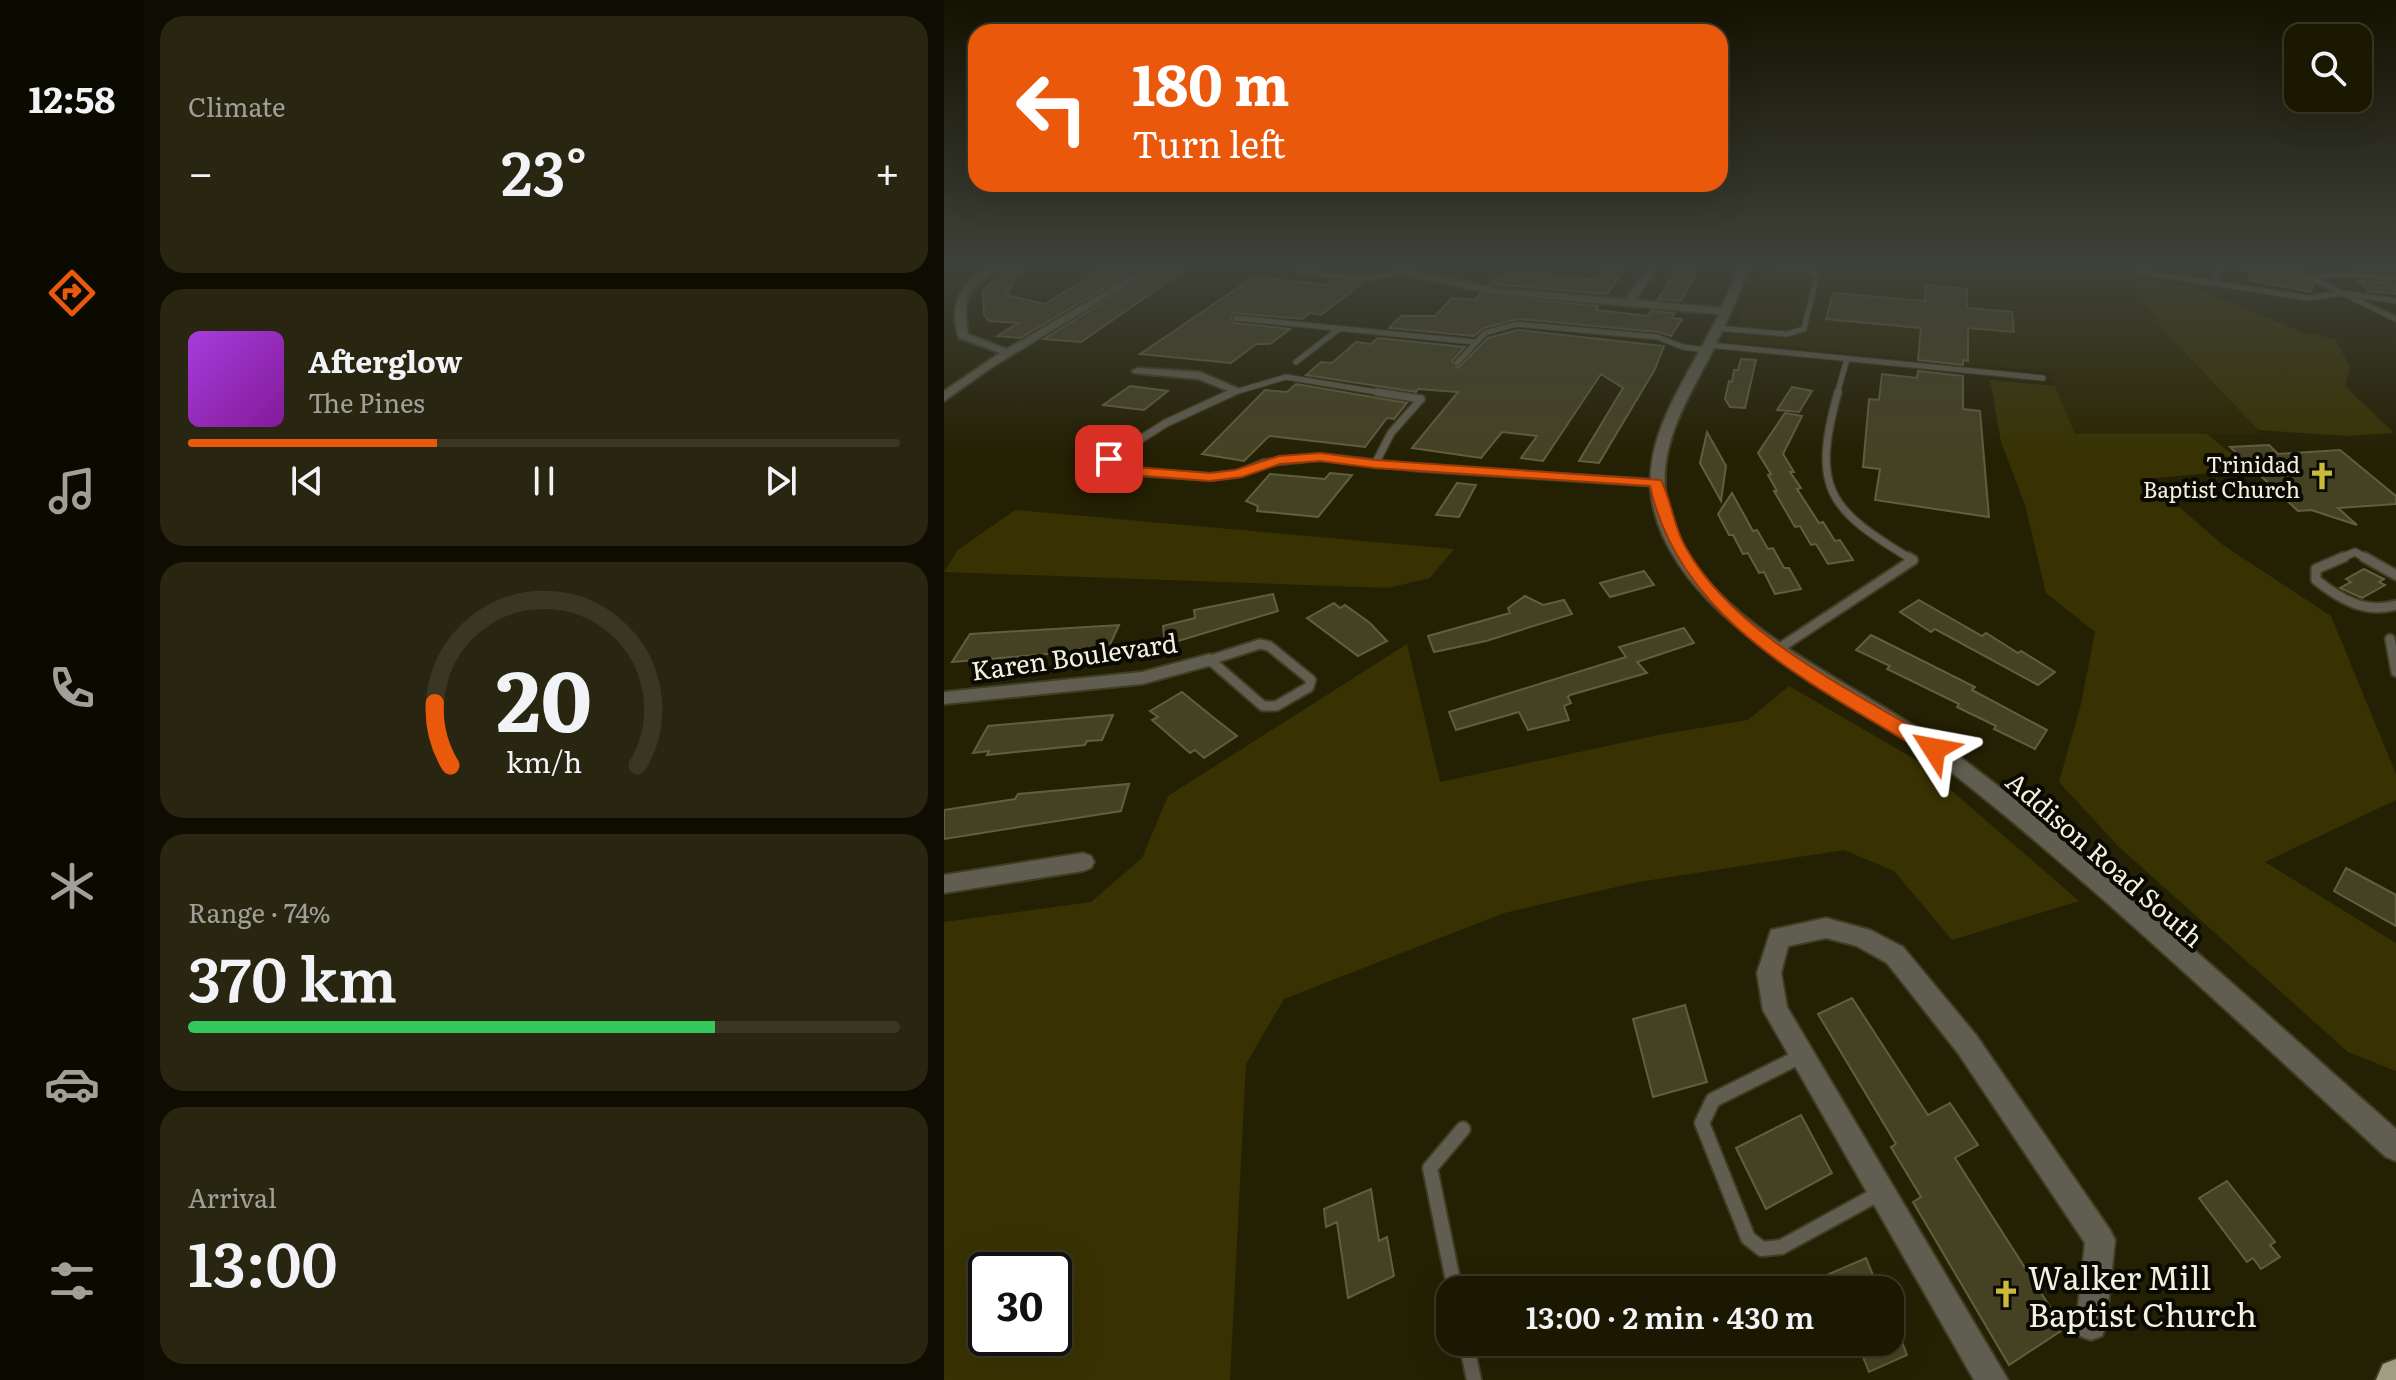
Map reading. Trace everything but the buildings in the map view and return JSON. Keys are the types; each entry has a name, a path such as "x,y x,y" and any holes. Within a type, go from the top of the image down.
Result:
{"street":[{"path":"962,328 963,336 1009,353"},
{"path":"944,397 1050,328"},
{"path":"1698,328 1714,334"},
{"name":"Addison Road South","path":"1717,328 1663,433 1656,483 1666,523 1692,571 1720,603 1775,651 1916,736 2019,815 2396,1147"},
{"path":"1138,371 1200,376 1236,390"},
{"name":"Karen Boulevard","path":"944,698 1142,678 1210,660"},
{"path":"944,884 1083,862"},
{"path":"1992,1380 1775,1010 1769,973 1779,937 1826,928 1862,937 1895,955 1967,1044 2100,1240 2091,1325"}],"lane":[{"path":"1333,328 1475,342"},
{"path":"1457,363 1475,342 1494,328"},
{"path":"1573,328 1657,337 1683,347 1714,334 1787,334 1804,328"},
{"path":"1296,362 1339,329"},
{"path":"1714,334 1847,359 2043,378"},
{"path":"1775,651 1913,560 1876,539 1850,519 1837,504 1824,479 1829,427 1847,359"},
{"path":"1375,464 1391,433 1421,399 1286,377 1266,379 1236,390 1121,449 1109,459 1109,464 1134,472 1210,477 1237,474 1263,463 1291,458 1330,458 1375,464 1656,483"},
{"path":"2396,575 2355,552 2316,569 2316,580 2331,593 2354,604 2371,609 2396,605"},
{"path":"2390,639 2396,672"},
{"path":"1260,644 1269,646 1311,680 1309,687 1276,706 1263,706 1210,660 1260,644"},
{"path":"1801,1056 1713,1100 1702,1123 1748,1238 1762,1249 1781,1247 1881,1193"},
{"path":"1452,1276 1430,1168 1463,1129"},
{"path":"1469,1356 1474,1380"}],"shaded area":[{"path":"1733,328 2163,328 2261,434 2075,434 2049,372 1727,341"},
{"path":"2163,328 2293,328 2335,339 2350,367 2345,386 2394,433 2347,436 2258,430"},
{"path":"1990,380 2055,386 2075,434 2207,434 2250,469 2147,479 2223,545 2331,616 2396,774 2396,800 2265,862 2396,943 2396,1071 2348,1052 2118,846 2059,782 2081,704 2095,632 2046,593 2025,505 2001,442"},
{"path":"1015,510 1454,549 1430,578 1388,588 944,572 958,550"},
{"path":"1407,644 1440,782 1658,735 1748,720 1789,686 1916,760 2079,901 1952,940 1894,871 1844,850 1638,882 1504,913 1284,999 1246,1064 1230,1380 944,1380 944,922 1091,902 1142,858 1168,796"}],"place":[{"name":"Trinidad Baptist Church","path":"2322,476"},
{"name":"Walker Mill Baptist Church","path":"2006,1294"}],"route":[{"path":"1109,459 1112,468 1119,470 1210,477 1229,476 1279,460 1320,457 1375,464 1656,483 1661,510 1680,552 1701,584 1720,603 1775,651 1856,698 1934,749"}]}
